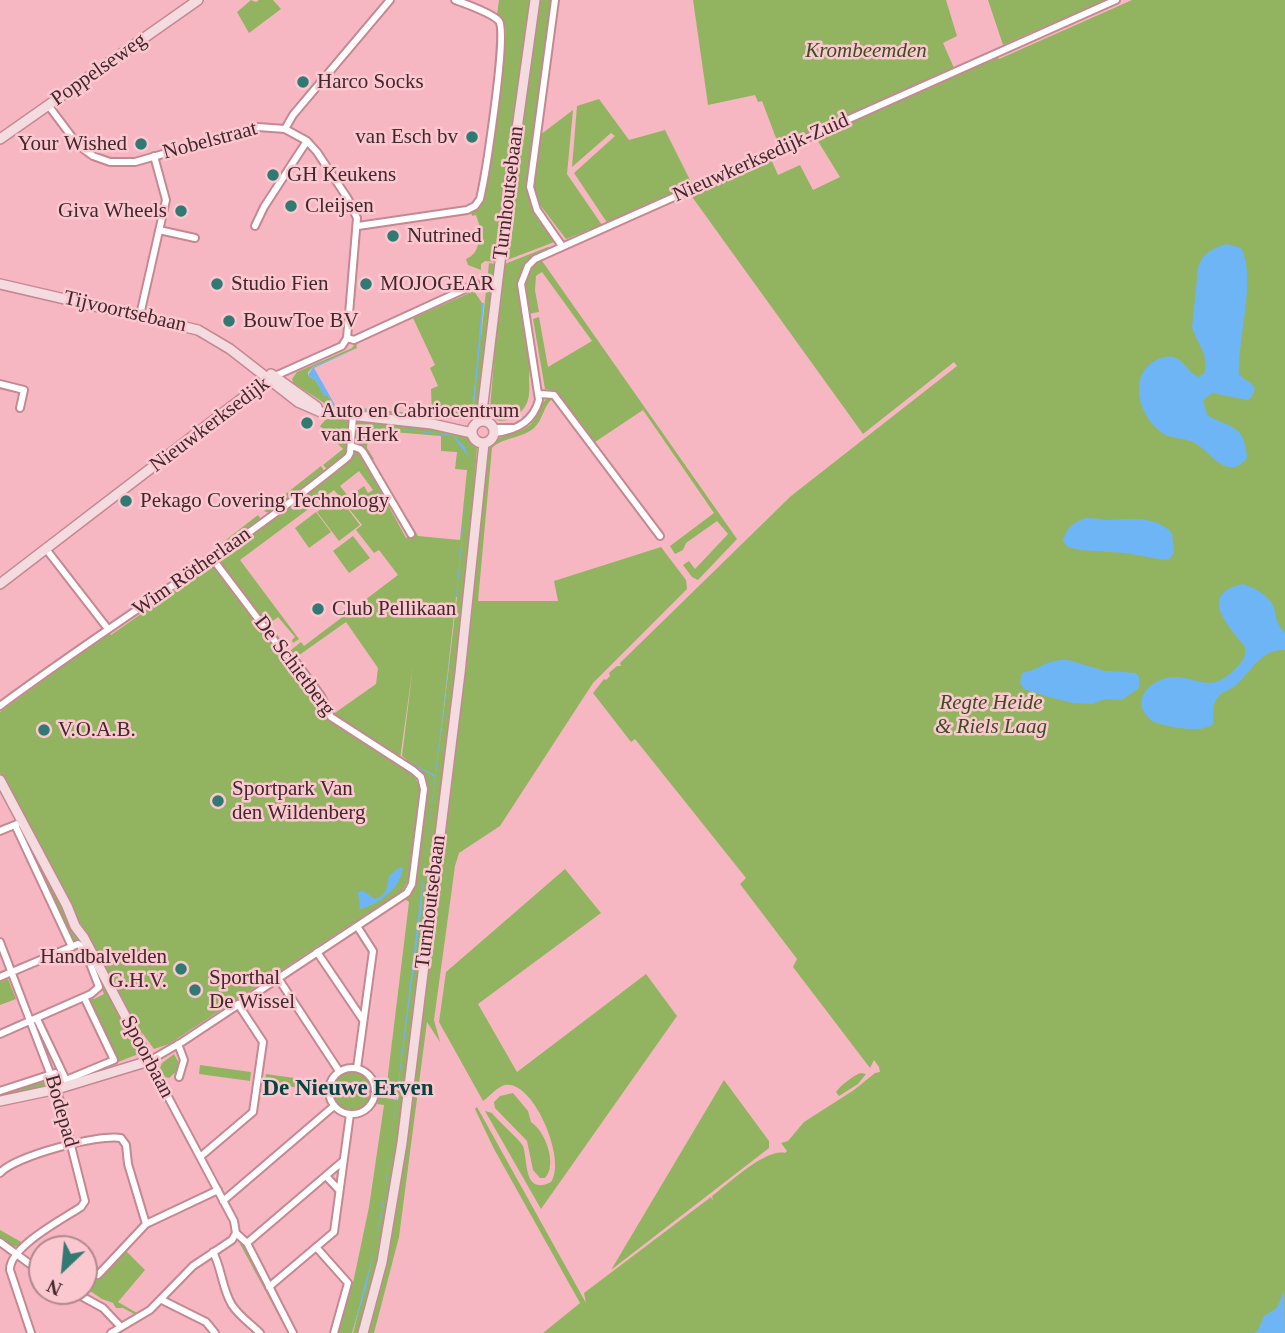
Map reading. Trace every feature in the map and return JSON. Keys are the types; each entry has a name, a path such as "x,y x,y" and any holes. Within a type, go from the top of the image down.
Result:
{"street":[{"name":"Poppelseweg","path":"0,139 198,0"},
{"path":"285,129 293,115 390,0"},
{"path":"358,226 467,210 480,200 503,28 495,18 455,0"},
{"name":"Turnhoutsebaan","path":"489,426 487,386 503,239 535,0"},
{"path":"555,0 530,187 537,210 562,246"},
{"name":"Nieuwkerksedijk-Zuid","path":"540,394 522,294 522,280 528,266 535,259 1116,0"},
{"name":"Nobelstraat","path":"48,105 78,145 104,161 123,163 268,126 285,129 307,141 353,208 358,226 347,338"},
{"path":"255,226 264,207 307,141"},
{"path":"140,316 166,200 155,156"},
{"path":"159,230 195,238"},
{"name":"Tijvoortsebaan","path":"0,284 198,330 327,413 472,430"},
{"name":"Nieuwkerksedijk","path":"0,584 272,378 342,346 347,338 354,340 476,284"},
{"path":"0,384 24,390 20,408"},
{"path":"489,426 491,440 482,443 472,430 489,426 507,432 527,422 535,412 540,394 554,395 660,536"},
{"path":"352,416 351,446 363,452 411,534"},
{"name":"Turnhoutsebaan","path":"363,1333 382,1262 402,1143 461,661 482,443"},
{"name":"Wim Rötherlaan","path":"0,706 246,536 340,463 350,453 351,446"},
{"path":"46,548 108,629"},
{"name":"De Schietberg","path":"149,1061 411,888 424,795 422,781 413,769 331,717 321,696 296,662 280,648 212,558"},
{"name":"Spoorbaan","path":"0,780 72,947 78,944 84,948 99,986 98,990 84,997 114,1060 68,1080 62,1074"},
{"path":"0,831 18,823"},
{"name":"Spoorbaan","path":"18,823 67,906 75,926 84,938 218,1190 234,1222 236,1233 247,1244 293,1333"},
{"path":"356,1068 373,951 357,926"},
{"name":"Bodepad","path":"0,942 34,1020 62,1074"},
{"path":"0,977 72,947"},
{"path":"317,952 363,1020"},
{"path":"278,978 339,1071"},
{"path":"0,1034 84,997"},
{"path":"200,1157 253,1112 263,1042 238,1004"},
{"name":"Bodepad","path":"16,1253 84,1205 84,1193 57,1089 34,1020"},
{"path":"178,1044 184,1060 179,1077"},
{"path":"0,1101 57,1089 149,1061"},
{"path":"348,1067 356,1068 370,1075 375,1085 371,1105 350,1114 334,1106 329,1088 339,1071 348,1067"},
{"path":"0,1091 51,1074 62,1074"},
{"path":"223,1201 334,1106"},
{"path":"269,1287 334,1232 350,1114"},
{"path":"0,1173 13,1163 71,1144 116,1137 123,1139 146,1224"},
{"path":"247,1244 344,1161"},
{"path":"326,1175 339,1190"},
{"path":"98,1275 146,1224 218,1190"},
{"path":"111,1333 162,1300 193,1266 232,1240 236,1233"},
{"path":"0,1242 28,1262"},
{"path":"316,1247 348,1283 334,1333"},
{"path":"213,1252 233,1307 260,1333"},
{"path":"16,1253 10,1268 31,1333"},
{"path":"162,1300 206,1322 215,1333"},
{"path":"98,1305 120,1326"}],"green space":[{"path":"251,0 273,0 281,9 249,33 237,12"},
{"path":"499,0 530,0 530,15 497,262 485,261 481,264 481,270 468,265 466,259 474,254 477,246 477,228 480,227 476,215 472,216 471,212 480,206 484,197 506,35 505,25 497,15"},
{"path":"537,0 553,0 529,193 538,215 557,241 502,262"},
{"name":"Krombeemden","path":"693,0 946,0 957,36 943,43 954,68 779,146 762,101 758,102 755,95 708,105"},
{"path":"988,0 1106,0 1003,45"},
{"name":"Regte Heide & Riels Laag","path":"1132,0 1285,0 1285,1333 543,1333 580,1303 494,1149 475,1109 477,1107 586,1303 584,1293 711,1197 713,1201 712,1196 747,1168 768,1156 785,1153 787,1151 781,1143 788,1141 804,1122 880,1072 874,1060 870,1068 793,967 797,959 740,884 746,878 635,739 631,742 593,693 604,679 610,676 609,673 621,666 620,663 791,496 957,366 954,362 863,434 690,194 771,159 778,175 800,165 813,190 840,177 816,138 822,138 825,134 997,57 999,59"},
{"path":"599,99 629,140 665,130 692,184 607,222 574,173 615,136 611,133 572,167 577,106"},
{"path":"573,110 567,174 602,225 566,239 537,201 534,190 540,135"},
{"path":"548,247 552,249 525,267 520,277 519,296 531,358 528,400 514,417 504,421 497,420 494,419 494,411 490,409 502,265"},
{"path":"540,258 737,539 698,580 692,577 683,565 689,561 695,569 728,534 717,521 675,554 670,546 714,513 643,410 595,442 560,396 555,391 545,389 533,319 539,317 548,367 592,341 542,272 536,276 535,290 539,312 528,314 526,277"},
{"path":"489,263 497,264 480,408 476,409 474,417 469,419 426,417 426,414 440,417 473,416 477,365 472,415 432,415 431,389 438,386 430,368 435,365 413,318 474,291 482,303 481,337"},
{"path":"356,342 357,348 313,367 308,372 325,396 328,396 334,406 422,416 332,408 293,383 292,379 297,372 352,348"},
{"path":"550,397 552,399 534,428 492,448 478,601 558,601 554,581 661,547 686,580 687,589 593,683 500,826 459,853 434,1020 440,1042 427,1022 399,1237 374,1333 366,1333 376,1307 456,719 461,704 487,446 498,438 526,428"},
{"path":"329,416 346,419 349,423 347,454 328,470 323,465 343,449 320,426"},
{"path":"359,420 425,426 470,437 477,447 470,541 447,750 400,1132 380,1258 359,1333 353,1333 366,1283 352,1333 335,1333 350,1281 353,1283 369,1207 384,1105 377,1104 379,1097 398,1100 399,1095 386,1091 409,902 403,898 408,895 424,783 402,756 413,666 400,759 332,715 376,684 378,668 346,622 295,658 291,654 291,650 301,642 304,646 398,575 379,550 374,553 356,530 362,525 334,490 240,560 299,639 293,643 295,637 278,617 269,624 285,645 290,645 282,647 217,562 219,556 256,532 350,461 354,451 358,450 406,538 413,534 405,519 408,519 418,536 460,540 467,470 455,469 457,452 441,451 441,436 369,430 367,448 374,459 371,461 363,447 354,441 355,423","holes":["359,471 373,490 368,493 364,486 349,497 340,486","456,597 457,597 438,759"]},
{"path":"321,466 325,472 271,514 264,511"},
{"path":"338,496 360,525 339,541 317,512"},
{"path":"316,512 331,532 309,548 295,528"},
{"path":"258,515 262,520 211,556 209,553"},
{"path":"353,536 370,558 349,573 333,551"},
{"name":"Sportpark Van den Wildenberg","path":"212,564 285,657 285,661 294,663 291,666 317,701 320,699 327,714 413,774 419,785 419,795 409,879 402,891 169,1044 154,1049 136,1028 0,773 0,712 108,632 111,635"},
{"path":"21,825 60,899 71,928 85,945 141,1053 118,1062 88,1000 92,996 94,999 104,994 78,942 70,939 19,826"},
{"path":"565,869 601,913 478,1004 517,1072 646,974 677,1016 541,1209 485,1111 492,1113 521,1143 528,1175 536,1184 542,1185 551,1182 555,1172 555,1157 537,1108 527,1095 516,1087 505,1085 483,1101 439,1022 446,972"},
{"path":"8,979 16,999 0,1005 0,982"},
{"path":"174,1054 180,1065 169,1078 165,1077 160,1068 162,1063"},
{"path":"200,1065 251,1072 250,1081 199,1074"},
{"path":"352,1072 366,1077 371,1091 366,1105 352,1110 338,1105 333,1091 338,1077"},
{"path":"861,1073 866,1074 858,1084 839,1096 836,1092 838,1089"},
{"path":"266,1074 309,1080 308,1089 265,1083"},
{"path":"48,1078 52,1087 0,1098 0,1092"},
{"path":"724,1080 769,1141 769,1148 611,1270"},
{"path":"513,1093 528,1111 531,1122 545,1140 550,1165 545,1178 540,1178 533,1170 527,1141 495,1108 494,1102 500,1096"},
{"path":"0,1230 23,1243 14,1247 6,1244 0,1240"},
{"path":"241,1238 291,1333 288,1333 239,1242"},
{"path":"126,1251 145,1270 118,1302 137,1313 116,1308 113,1303 98,1296 98,1276 100,1278"}],"water":[{"path":"1227,244 1241,248 1245,260 1247,292 1239,375 1255,389 1247,400 1212,393 1203,400 1207,415 1235,429 1243,439 1247,458 1234,467 1217,462 1193,442 1166,435 1158,430 1145,414 1139,394 1142,374 1150,364 1163,357 1177,359 1198,377 1204,374 1204,355 1192,327 1198,269 1208,252"},
{"path":"482,303 473,416 430,417 472,415"},
{"path":"357,348 314,368 335,405 420,415 335,407 328,396 324,396 316,381 308,375 313,367"},
{"path":"362,425 453,435 464,446 469,458 453,436"},
{"path":"469,458 459,574 452,631 459,563"},
{"path":"1087,518 1142,519 1158,523 1172,533 1174,553 1164,560 1068,547 1063,541 1068,529 1074,523"},
{"path":"1243,584 1261,593 1272,603 1278,624 1285,633 1285,650 1263,657 1236,685 1220,695 1214,707 1213,724 1208,727 1183,728 1152,721 1142,708 1143,696 1150,686 1173,677 1211,683 1225,677 1241,663 1245,647 1225,620 1219,603 1222,595 1229,589"},
{"path":"452,631 435,777 407,761 435,775"},
{"path":"1068,660 1105,671 1136,673 1139,677 1139,688 1122,700 1105,699 1092,704 1049,697 1024,689 1020,683 1022,673 1054,661"},
{"path":"403,867 398,882 388,894 360,909 358,892 363,891 375,899 379,897 386,890 389,876"},
{"path":"423,877 422,905 391,1138"},
{"path":"374,1252 366,1288 352,1333"},
{"path":"1284,1290 1285,1333 1254,1333 1264,1316 1277,1308"}],"place":[{"name":"Harco Socks","path":"303,82"},
{"name":"van Esch bv","path":"472,137"},
{"name":"Your Wished","path":"141,144"},
{"name":"GH Keukens","path":"273,175"},
{"name":"Cleijsen","path":"291,206"},
{"name":"Giva Wheels","path":"181,211"},
{"name":"Nutrined","path":"393,236"},
{"name":"Studio Fien","path":"217,284"},
{"name":"MOJOGEAR","path":"366,284"},
{"name":"BouwToe BV","path":"229,321"},
{"name":"Auto en Cabriocentrum van Herk","path":"307,423"},
{"name":"Pekago Covering Technology","path":"126,501"},
{"name":"Club Pellikaan","path":"318,609"},
{"name":"V.O.A.B.","path":"44,730"},
{"name":"Sportpark Van den Wildenberg","path":"218,801"},
{"name":"Handbalvelden G.H.V.","path":"181,969"},
{"name":"Sporthal De Wissel","path":"195,990"}],"district":[{"name":"De Nieuwe Erven","path":"348,1089"}]}
